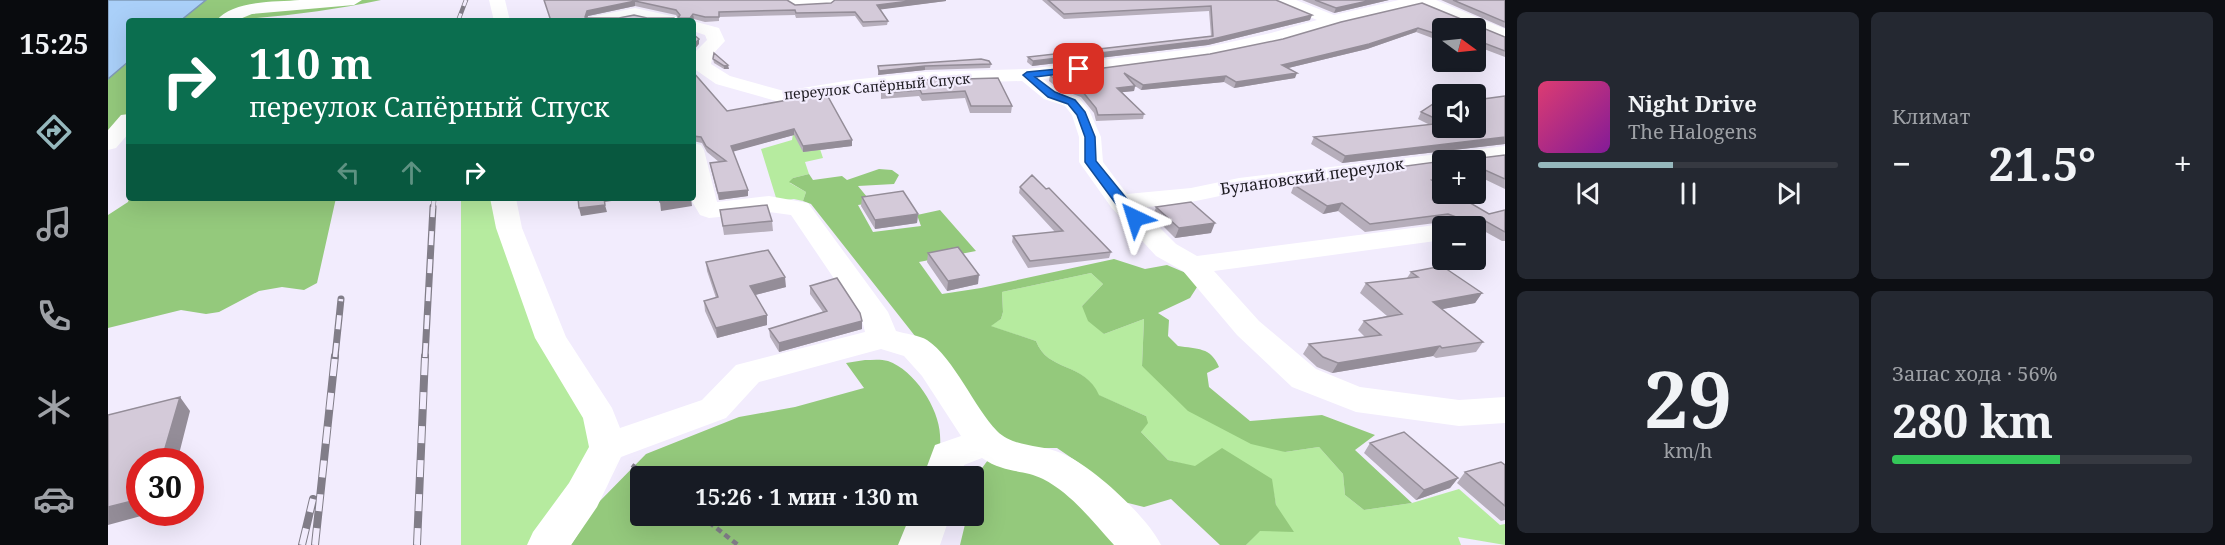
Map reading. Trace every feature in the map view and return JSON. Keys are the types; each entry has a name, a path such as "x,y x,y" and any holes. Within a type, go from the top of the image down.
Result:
{"street":[{"path":"228,18 236,13 252,9 354,0"},
{"path":"497,0 501,18"},
{"path":"795,2 831,0"},
{"path":"1282,0 1334,20"},
{"path":"1421,0 1505,35"},
{"name":"переулок Сапёрный Спуск","path":"696,27 713,32 716,41 704,52 701,66 723,80 783,97 851,86 925,78 1027,75 1208,52 1275,38 1334,20 1421,0"},
{"path":"605,18 639,6 664,18"},
{"path":"1027,75 1052,94 1072,102 1082,114 1090,137 1090,162 1120,202 1166,250 1193,265 1248,328 1304,378 1356,399 1459,413 1505,410"},
{"path":"108,143 126,123"},
{"name":"Булановский переулок","path":"1120,202 1191,195 1239,185 1401,164 1505,153"},
{"path":"696,164 702,202 709,210 769,204 799,208 877,319 882,338"},
{"path":"504,201 508,228 550,338 600,417 607,447 583,495 548,545"},
{"path":"1193,265 1432,233"},
{"path":"607,447 714,409 748,373 882,338 915,348 934,368 985,442 1007,456 1050,464 1083,485 1140,545"},
{"path":"945,466 948,456 985,442"},
{"path":"919,545 926,526"}],"path":[{"path":"714,526 738,545"}],"green space":[{"path":"206,0 381,0 281,16 184,18"},
{"path":"126,64 126,125 108,137 108,79"},
{"path":"806,132 817,140 823,158 805,162 809,174 793,178 790,183 806,192 803,201 794,199 777,201 761,149 792,140 793,134"},
{"path":"879,169 892,170 899,175 894,184 858,186 872,203 858,205 873,232 921,226 917,215 940,210 976,251 919,262 942,294 981,288 1114,259 1145,269 1167,265 1198,278 1199,284 1190,298 1158,313 1169,320 1168,336 1178,346 1203,350 1216,360 1219,367 1207,373 1209,387 1250,421 1322,415 1375,435 1355,450 1412,503 1364,510 1345,495 1343,474 1319,447 1285,452 1251,444 1188,411 1142,366 1144,319 1104,334 1088,321 1082,306 1103,284 1091,273 1002,292 1001,319 991,326 1036,341 1041,351 1049,358 1085,377 1093,384 1099,395 1146,416 1148,423 1141,432 1168,460 1195,466 1222,448 1272,479 1276,505 1294,532 1260,531 1246,545 1220,545 1171,499 1144,507 1116,500 1079,463 1057,448 1023,448 993,435 811,204 803,201 806,192 789,182 793,178 809,174 813,180 842,176 847,180"},
{"path":"335,201 317,283 304,290 282,287 259,291 219,312 206,314 181,310 108,328 108,215 128,202"},
{"path":"461,201 504,201 607,447 548,545 461,545"},
{"path":"1091,273 1103,284 1082,306 1104,334 1144,319 1142,366 1285,452 1319,447 1343,474 1345,495 1364,510 1412,503 1459,489 1500,525 1505,524 1505,545 1458,537 1461,545 1246,545 1259,531 1276,505 1271,479 1195,467 1168,460 1141,432 1146,416 1098,395 1092,384 1084,377 1048,358 1036,341 990,326 1001,319 1002,292"},
{"path":"885,360 898,366 916,381 930,402 939,424 938,466 634,466 646,454 739,417 795,407 864,388 846,363"},
{"path":"992,456 1048,472 1128,545 960,545 965,526 984,526 984,466"},
{"path":"630,470 630,526 922,526 915,545 571,545 596,505"}],"water":[{"path":"108,0 206,0 184,18 126,18 126,64 108,79"}],"building":[{"path":"544,0 787,0 795,5 831,3 835,0 918,0 877,5 888,21 863,22 855,12 796,13 795,10 719,12 719,17 693,14 690,18 678,18 680,15 676,10 635,1 587,11 585,17 587,18 550,18"},
{"path":"1048,0 1276,0 1312,15 1209,40 1033,61 1028,57 1213,36 1211,6 1064,14"},
{"path":"1315,0 1372,0 1336,8"},
{"path":"1453,0 1505,0 1505,22"},
{"path":"1422,3 1459,18 1432,18 1432,32 1418,28 1369,44 1282,65 1297,73 1236,82 1226,76 1143,85 1124,73 1135,86 1117,88 1144,114 1098,115 1096,108 1082,91 1060,84 1050,75 1210,54 1283,39 1341,22"},
{"path":"634,15 647,18 619,18"},
{"path":"1486,29 1505,37 1505,51 1486,44"},
{"path":"714,53 728,65 724,66 713,59"},
{"path":"981,59 991,64 925,66 879,71 878,66"},
{"path":"696,75 727,111 826,93 852,140 803,146 794,129 731,146 748,190 718,193 710,163 726,161 706,146 701,137 696,136"},
{"path":"998,78 1012,106 971,106 965,91 922,94 920,90 882,93 881,85 926,80"},
{"path":"1505,96 1505,137 1345,156 1314,137 1432,124 1432,138 1486,138 1486,99"},
{"path":"1432,105 1432,117 1421,112"},
{"path":"1505,155 1505,179 1486,170 1486,157"},
{"path":"1432,162 1432,204 1472,204 1489,214 1505,210 1505,232 1486,221 1486,216 1448,214 1370,224 1342,203 1327,206 1294,185"},
{"path":"1032,175 1046,189 1049,188 1111,252 1030,261 1013,236 1063,231 1020,187"},
{"path":"903,191 918,214 875,220 862,197"},
{"path":"578,201 604,201 605,205 579,208"},
{"path":"1191,202 1215,223 1179,228 1156,207"},
{"path":"767,205 772,221 723,226 720,210"},
{"path":"958,247 979,275 948,281 928,253"},
{"path":"768,250 785,277 750,286 767,315 716,328 704,301 718,297 706,262"},
{"path":"1432,268 1432,270 1448,270 1482,293 1433,302 1483,342 1442,348 1440,346 1338,363 1323,357 1309,344 1381,335 1364,321 1402,314 1366,283 1418,277 1411,272"},
{"path":"837,278 860,313 862,321 779,343 769,329 827,311 810,286"},
{"path":"180,397 165,448 126,448 126,502 108,507 108,415"},
{"path":"1404,432 1458,478 1424,490 1370,443"},
{"path":"1501,462 1505,465 1505,506 1465,472"}],"railway":[{"path":"459,18 466,0"},
{"path":"433,209 434,201"},
{"path":"425,357 433,207"},
{"path":"335,357 341,299"},
{"path":"315,545 335,356"},
{"path":"417,545 425,356"},
{"path":"302,545 313,499"}],"route":[{"path":"1079,69 1027,75 1052,94 1072,102 1082,114 1090,137 1090,162 1135,218"}]}
